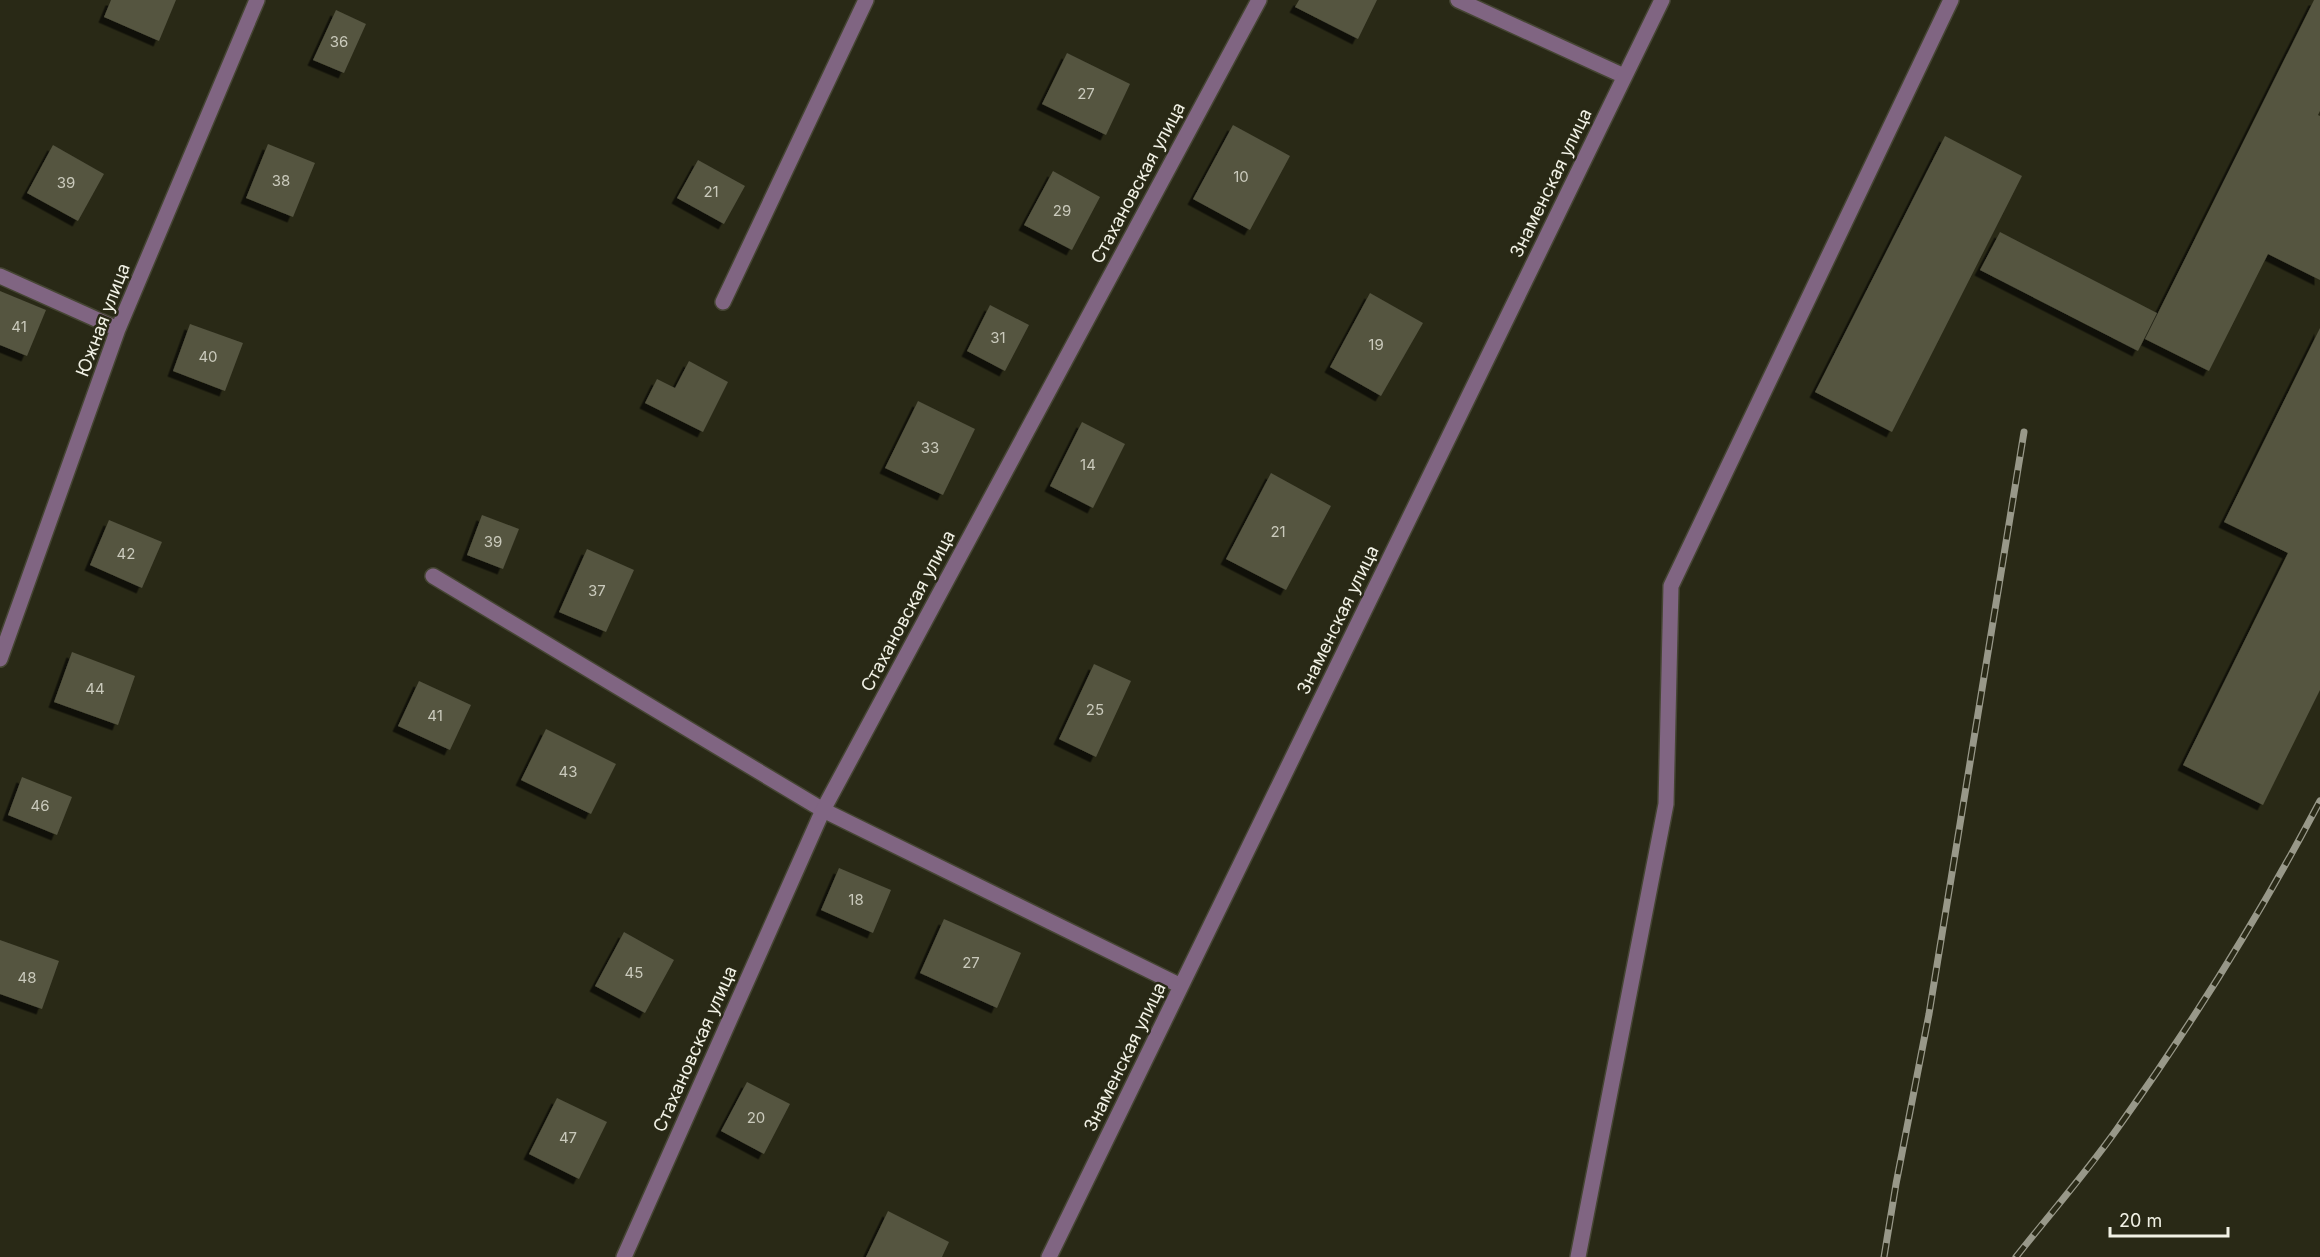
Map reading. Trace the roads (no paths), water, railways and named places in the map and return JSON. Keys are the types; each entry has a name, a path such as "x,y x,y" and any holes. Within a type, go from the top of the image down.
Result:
{"street":[{"name":"Южная улица","path":"0,659 118,329 257,0"},
{"path":"723,302 866,0"},
{"name":"Стахановская улица","path":"624,1257 823,810 1259,0"},
{"path":"1458,0 1624,76"},
{"name":"Знаменская улица","path":"1049,1257 1662,0"},
{"path":"1578,1257 1666,804 1671,586 1951,0"},
{"path":"0,276 118,329"},
{"path":"433,576 823,810 1181,986"}],"railway":[{"path":"1884,1257 1929,1014 2024,432"},
{"path":"2016,1257 2105,1145 2172,1049 2249,927 2320,801"}]}
